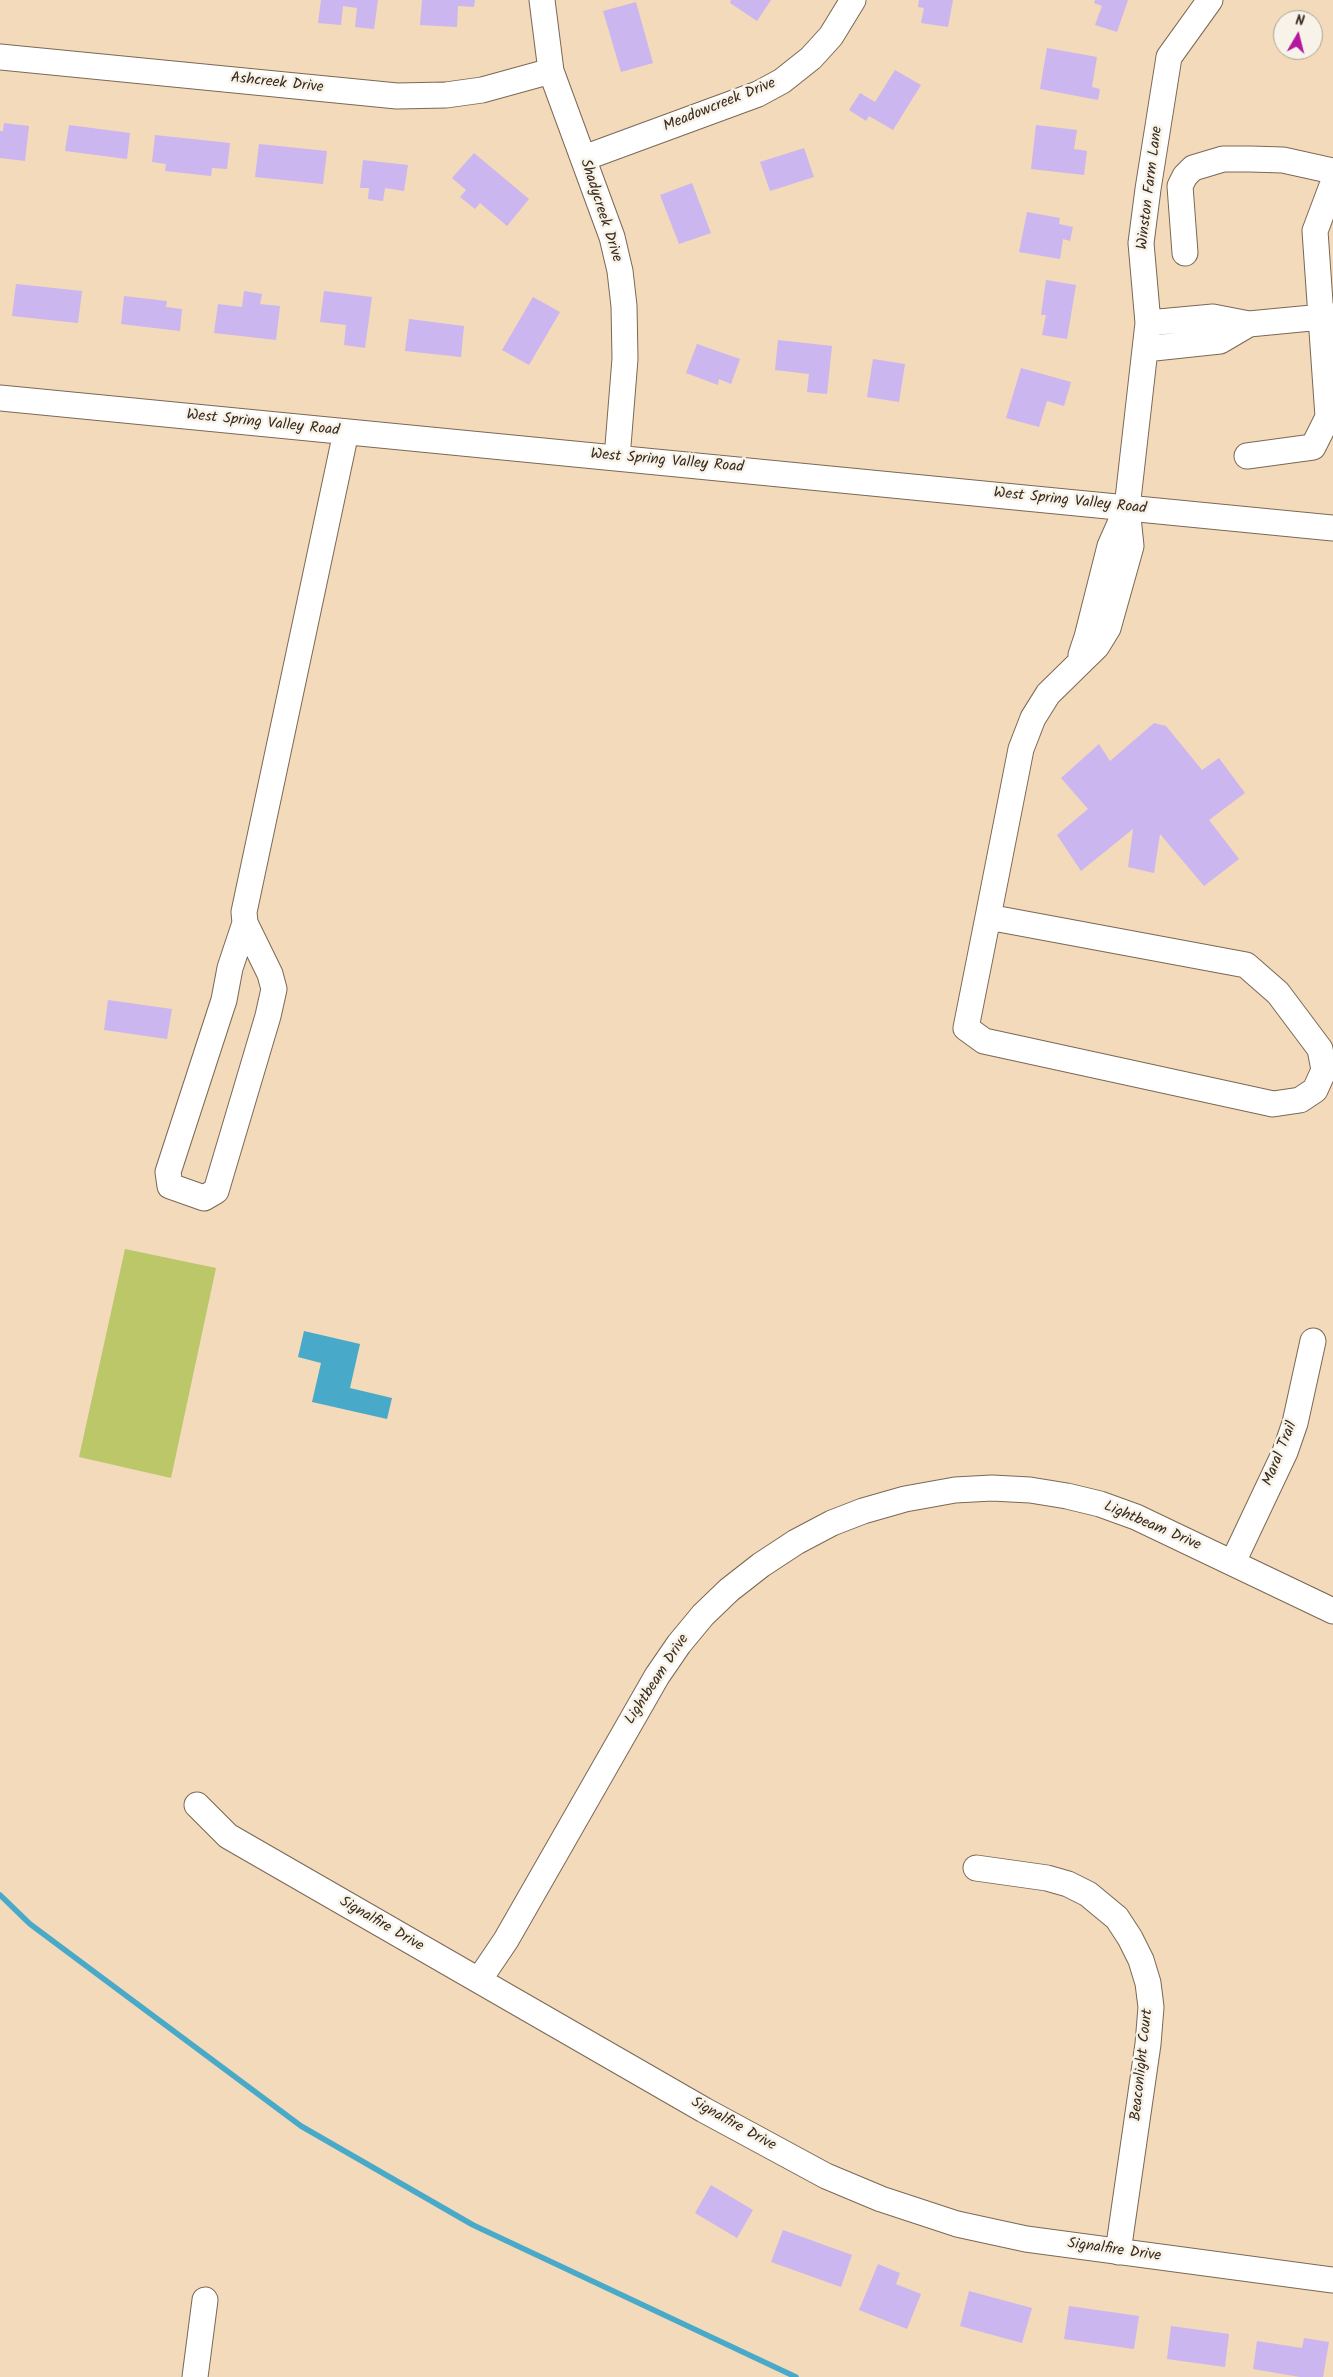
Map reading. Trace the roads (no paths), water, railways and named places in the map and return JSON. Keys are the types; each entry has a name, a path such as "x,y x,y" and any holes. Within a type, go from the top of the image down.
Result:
{"street":[{"name":"Shadycreek Drive","path":"542,0 551,71 612,236 620,271 624,306 625,359 617,458"},
{"name":"Meadowcreek Drive","path":"584,158 758,94 782,81 811,58 831,36 852,0"},
{"name":"Winston Farm Lane","path":"988,916 1246,965 1278,993 1320,1049 1324,1070 1315,1090 1300,1100 1273,1104 984,1041 966,1028 1020,749 1033,718 1048,694 1096,646 1108,628 1130,546 1127,508 1148,323 1141,243 1169,57 1210,0"},
{"name":"Ashcreek Drive","path":"0,57 397,96 446,95 482,90 551,71"},
{"path":"1185,254 1180,186 1185,176 1193,168 1223,159 1250,159 1283,160 1333,171"},
{"path":"1246,456 1314,447 1328,417 1327,316 1315,231 1333,183"},
{"path":"1148,323 1213,317 1249,324 1327,316"},
{"path":"1145,349 1220,342 1249,324"},
{"name":"West Spring Valley Road","path":"0,398 1333,528"},
{"path":"245,924 230,968 224,1000 168,1172 170,1186 204,1198 216,1191 268,1016 274,989 270,974 245,924 244,912 346,432"},
{"name":"Maral Trail","path":"1233,1562 1285,1452 1295,1423 1313,1341"},
{"name":"Lightbeam Drive","path":"479,1980 506,1940 657,1676 679,1644 703,1615 729,1590 761,1565 796,1542 832,1523 863,1511 955,1490 992,1488 1030,1490 1067,1496 1100,1504 1136,1517 1333,1610"},
{"name":"Signalfire Drive","path":"197,1805 228,1836 704,2110 826,2176 881,2199 957,2224 1026,2239 1333,2280"},
{"name":"Beaconlight Court","path":"976,1868 1047,1878 1068,1884 1088,1894 1117,1918 1141,1960 1148,1983 1151,2007 1148,2044 1118,2252"},
{"path":"195,2377 205,2300"}],"water":[{"path":"304,1331 360,1344 350,1388 392,1398 387,1419 312,1402 321,1363 298,1357"}],"waterway":[{"path":"0,1895 30,1924 301,2126 473,2225 796,2377"}]}
